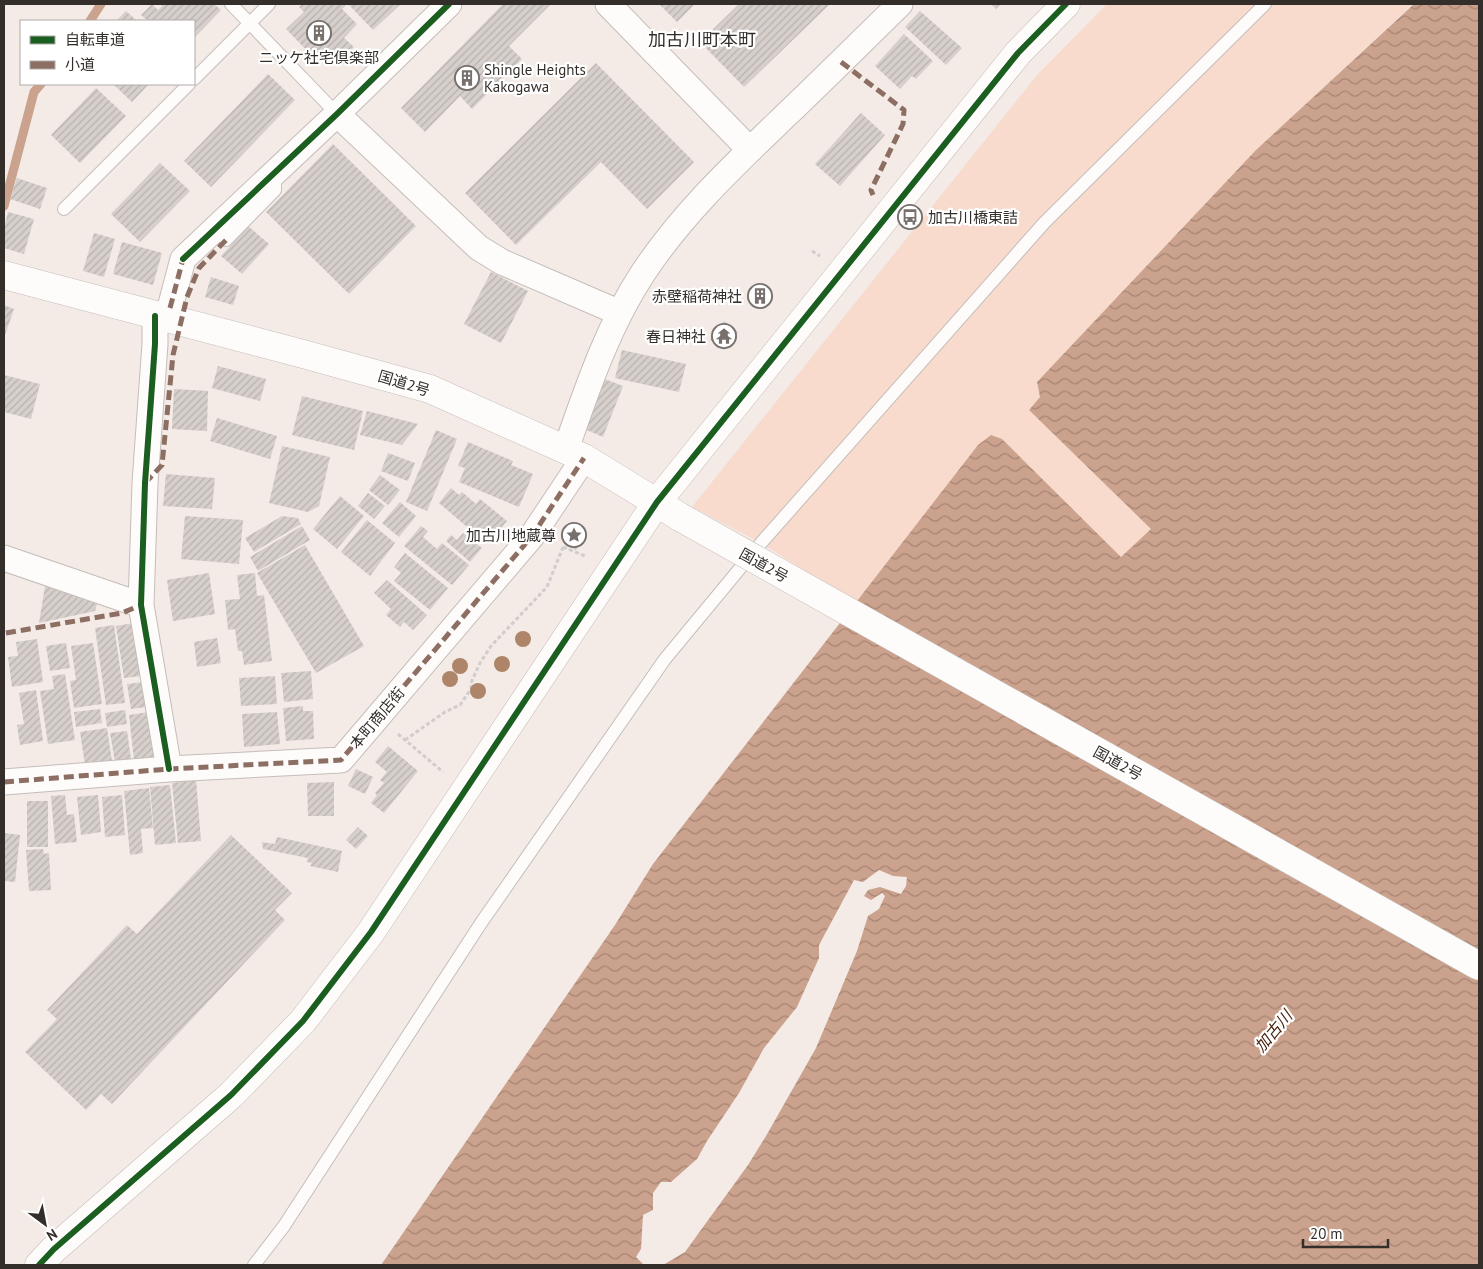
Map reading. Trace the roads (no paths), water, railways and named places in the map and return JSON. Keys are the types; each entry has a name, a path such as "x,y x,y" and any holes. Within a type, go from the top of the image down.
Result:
{"main road":[{"path":"38,1265 231,1095 303,1021 371,932 656,502 1018,53 1066,4"},
{"name":"国道2号","path":"4,275 163,312 302,354 430,389 575,454 680,518 1479,966"}],"street":[{"path":"169,769 141,605 145,483 155,344 163,312 183,259 337,114 449,4"},
{"path":"608,4 750,150"},
{"name":"本町商店街","path":"4,782 169,769 341,760 532,536 575,454 591,376 620,313 643,273 668,239 697,204 750,150 900,4"},
{"path":"337,114 479,248 502,262 620,313"},
{"path":"4,558 141,605"}],"lane":[{"path":"231,4 337,114"},
{"path":"195,78 269,4"},
{"path":"254,1265 284,1226 482,923 665,659 761,543 1044,223 1265,4"},
{"path":"64,209 188,85"},
{"path":"226,240 275,190 276,172"}],"water":[{"name":"加古川","path":"1414,4 1479,4 1479,1265 663,1265 685,1252 748,1165 816,1048 857,951 868,916 879,909 885,896 882,893 871,900 864,896 868,890 880,887 901,894 906,886 907,877 893,876 879,870 863,882 854,880 819,945 819,958 797,1007 764,1048 739,1093 697,1159 671,1182 661,1182 653,1193 653,1210 643,1215 641,1249 636,1257 644,1265 381,1265 615,925 653,864 978,445 991,435 1002,439 1121,557 1151,529 1029,410 1040,397 1037,382 1256,150"}],"waterway":[{"path":"91,20 101,4"},
{"path":"4,206 34,92 40,85"}],"place":[{"name":"ニッケ社宅倶楽部","path":"319,33"},
{"name":"Shingle Heights Kakogawa","path":"467,78"},
{"name":"加古川橋東詰","path":"910,217"},
{"name":"赤壁稲荷神社","path":"760,296"},
{"name":"春日神社","path":"724,336"},
{"name":"加古川地蔵尊","path":"574,535"}],"district":[{"name":"加古川町本町","path":"702,39"}]}
